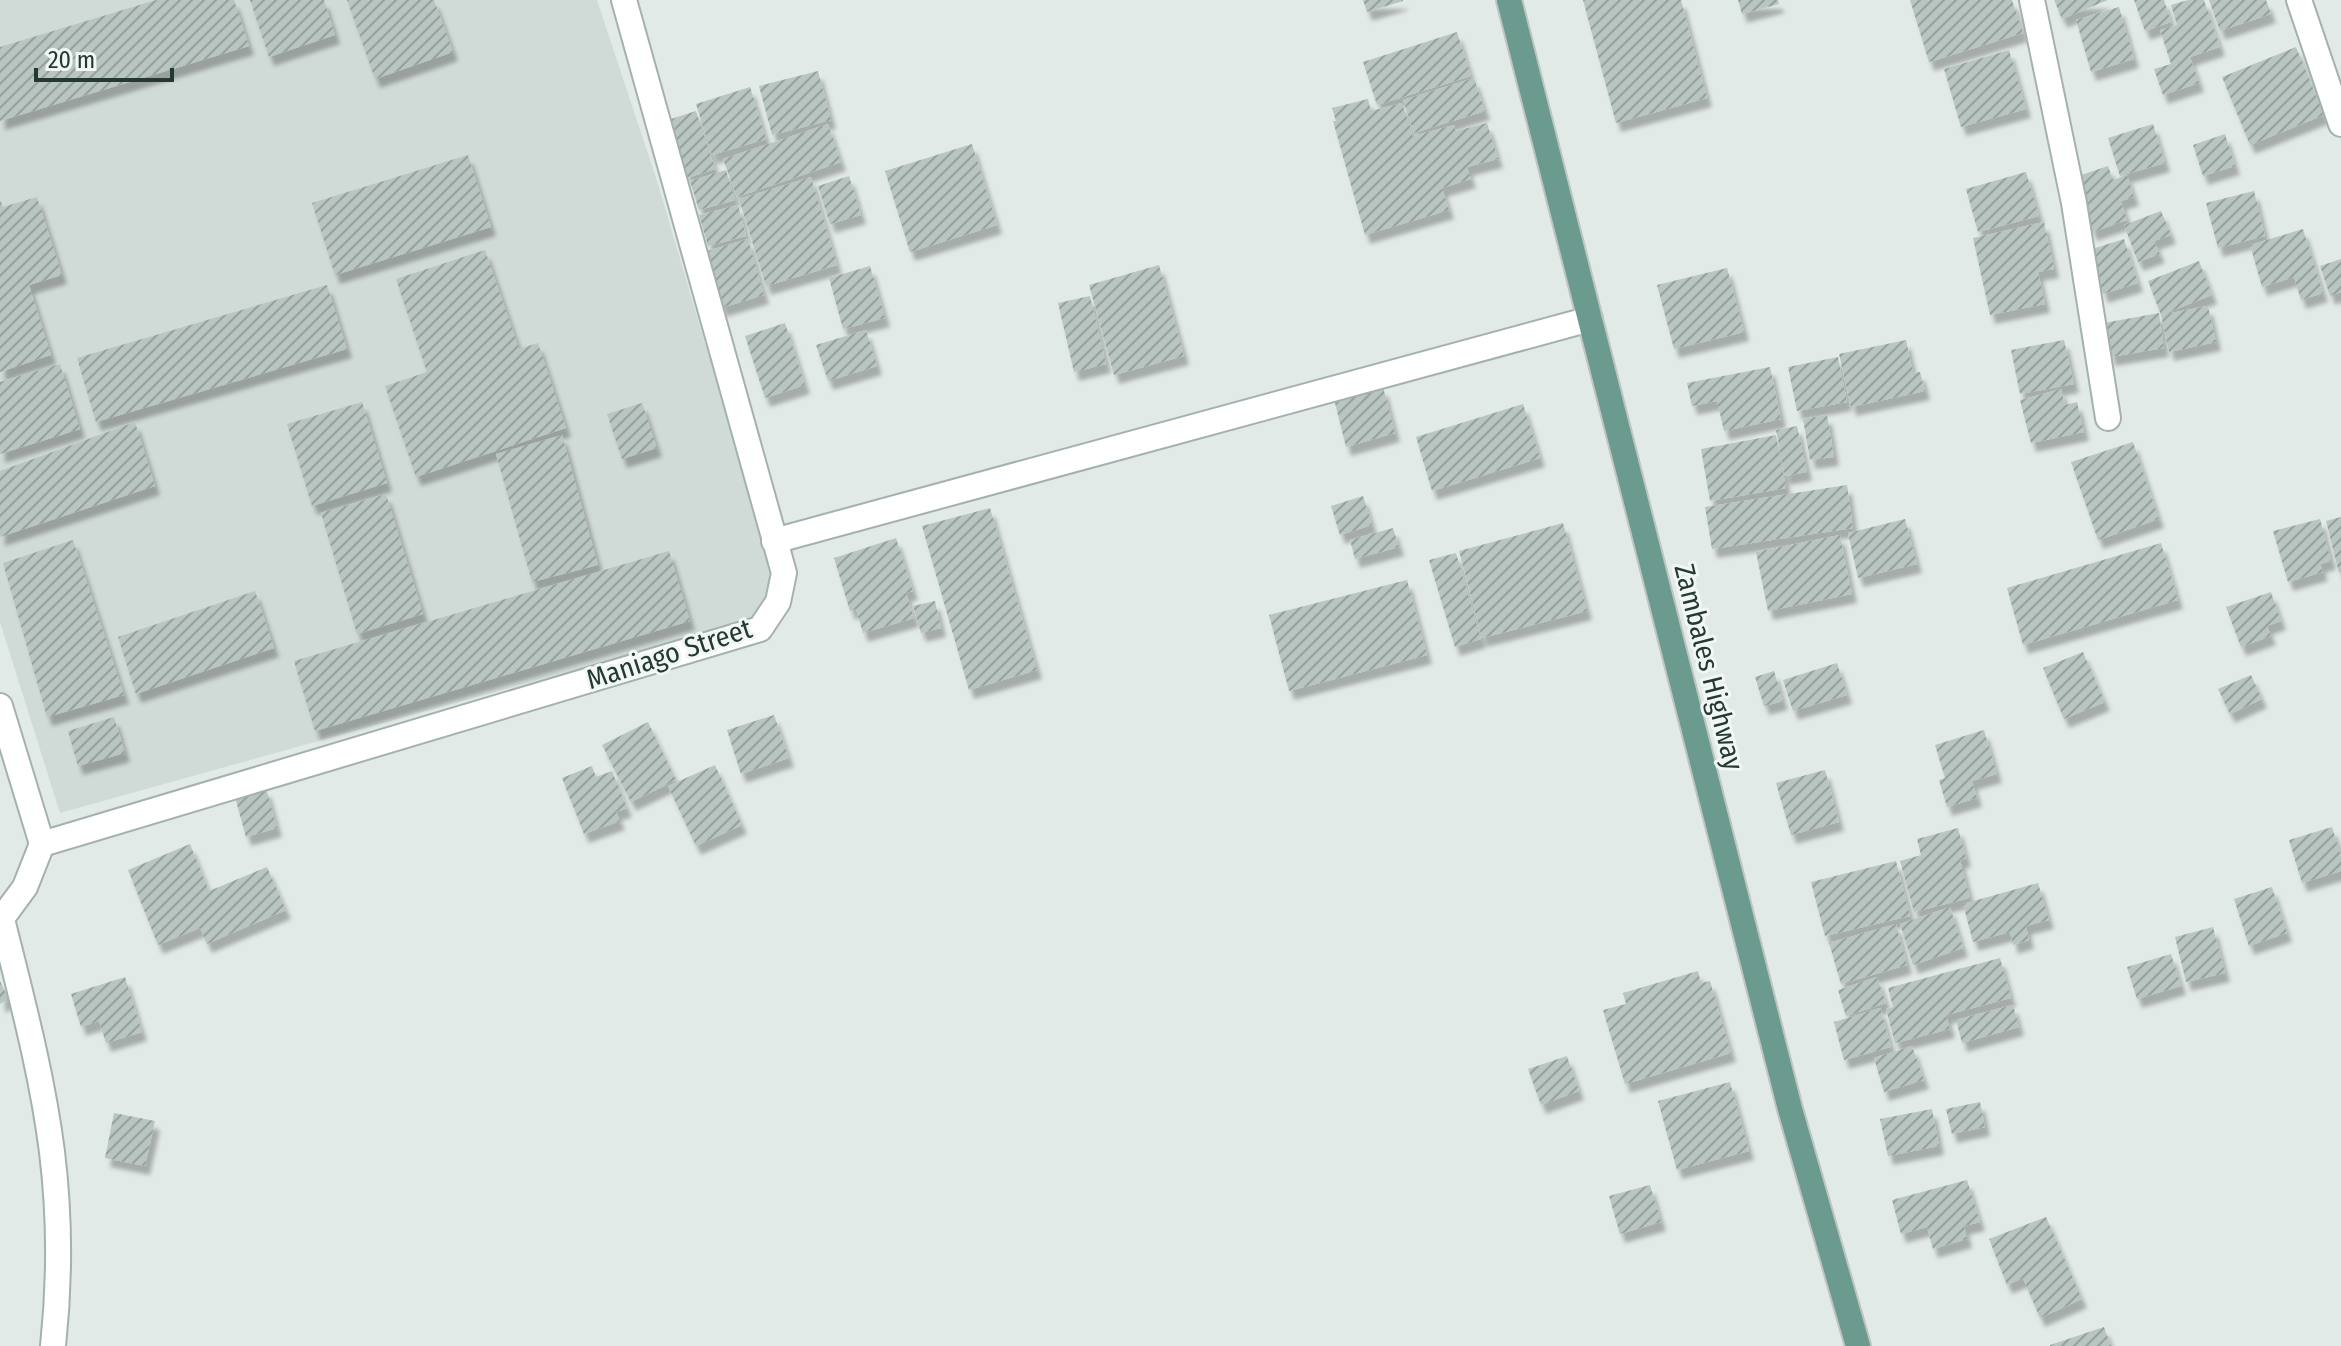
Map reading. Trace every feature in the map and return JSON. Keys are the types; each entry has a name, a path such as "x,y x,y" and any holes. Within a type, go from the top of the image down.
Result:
{"main road":[{"name":"Zambales Highway","path":"1509,0 1790,1109 1858,1346"}],"street":[{"name":"Maniago Street","path":"42,844 760,629 778,602 784,573 624,0"},
{"path":"2032,0 2074,203 2108,418"},
{"path":"2299,0 2341,124"},
{"path":"774,541 1590,319"},
{"path":"0,706 42,844 25,887 1,920 39,1071 52,1151 59,1279 53,1346"}],"shaded area":[{"path":"0,0 597,0 658,184 776,584 757,619 60,813 0,622"}],"building":[{"path":"156,0 234,0 249,46 0,121 0,47"},
{"path":"250,0 324,0 335,35 269,57"},
{"path":"347,0 434,0 453,52 375,79"},
{"path":"1363,0 1403,0 1403,1 1367,12"},
{"path":"1583,0 1681,0 1707,98 1616,123"},
{"path":"1738,0 1778,0 1779,4 1742,14"},
{"path":"1910,0 2012,0 2023,33 1929,62"},
{"path":"2054,0 2108,0 2062,19"},
{"path":"2134,0 2164,0 2171,22 2145,31"},
{"path":"2204,0 2220,47 2190,57 2199,83 2163,95 2154,69 2171,64 2160,30 2177,25 2171,5"},
{"path":"2209,0 2266,0 2271,14 2220,31"},
{"path":"2119,7 2134,59 2091,72 2076,20"},
{"path":"1457,32 1471,76 1377,105 1363,62"},
{"path":"2296,47 2324,115 2250,145 2222,77"},
{"path":"2009,50 2026,109 1961,127 1944,69"},
{"path":"818,71 831,120 772,135 759,86"},
{"path":"1474,78 1485,111 1414,133 1403,100"},
{"path":"750,87 766,139 712,155 696,104"},
{"path":"1368,99 1371,111 1402,103 1413,136 1454,125 1456,131 1487,123 1498,159 1467,167 1471,179 1442,188 1449,210 1365,235 1332,108"},
{"path":"696,111 715,169 687,178 668,120"},
{"path":"828,124 841,162 737,197 723,159"},
{"path":"2153,124 2165,163 2120,176 2108,138"},
{"path":"2225,134 2235,166 2203,176 2193,145"},
{"path":"972,144 997,225 910,252 885,171"},
{"path":"468,155 491,227 335,275 312,203"},
{"path":"2108,166 2113,180 2127,175 2134,197 2121,201 2127,220 2092,232 2072,178"},
{"path":"726,170 735,200 699,210 690,181"},
{"path":"2026,172 2039,216 1978,232 1966,189"},
{"path":"849,176 861,215 830,224 818,186"},
{"path":"811,177 837,265 766,286 739,199"},
{"path":"2254,191 2265,236 2218,248 2206,203"},
{"path":"37,197 62,275 29,285 51,355 0,372 0,200 3,207"},
{"path":"738,205 746,236 708,246 699,215"},
{"path":"2161,211 2171,235 2154,241 2160,254 2138,262 2124,225"},
{"path":"2044,222 2054,269 2038,272 2045,304 1990,315 1973,238"},
{"path":"2303,229 2323,293 2301,300 2294,277 2262,287 2250,245"},
{"path":"748,239 764,295 721,308 704,252"},
{"path":"2124,239 2138,283 2103,294 2089,250"},
{"path":"485,250 519,349 538,343 566,428 416,477 385,386 427,372 396,279"},
{"path":"2341,259 2341,292 2330,296 2320,266"},
{"path":"2199,261 2212,295 2161,315 2148,281"},
{"path":"1159,265 1184,356 1114,375 1089,285"},
{"path":"870,266 885,318 843,329 829,278"},
{"path":"1727,268 1744,332 1674,349 1657,285"},
{"path":"327,285 347,349 96,422 77,358"},
{"path":"1090,296 1106,364 1074,372 1058,303"},
{"path":"2208,306 2216,342 2169,352 2161,315"},
{"path":"2159,313 2164,348 2110,357 2104,323"},
{"path":"785,323 805,385 765,398 745,336"},
{"path":"866,330 877,366 828,381 816,345"},
{"path":"1906,340 1913,373 1920,372 1925,391 1851,407 1839,354"},
{"path":"2064,340 2074,384 2020,394 2011,350"},
{"path":"1838,357 1847,402 1797,411 1788,367"},
{"path":"60,364 80,429 0,454 0,382"},
{"path":"1770,367 1781,419 1724,431 1717,401 1692,406 1687,383"},
{"path":"1383,387 1395,433 1346,447 1334,399"},
{"path":"2061,389 2065,405 2077,402 2084,432 2031,443 2020,400"},
{"path":"362,402 387,483 312,506 287,424"},
{"path":"642,403 657,448 622,459 607,414"},
{"path":"1523,404 1540,458 1432,491 1416,437"},
{"path":"1827,415 1834,457 1810,460 1803,419"},
{"path":"135,422 155,486 0,537 0,471"},
{"path":"1797,426 1807,472 1785,476 1776,430"},
{"path":"562,435 598,565 532,582 496,454"},
{"path":"1776,435 1786,488 1710,501 1701,449"},
{"path":"2133,442 2159,519 2098,540 2071,462"},
{"path":"1847,485 1853,528 1712,549 1705,507"},
{"path":"386,494 423,614 357,634 321,513"},
{"path":"1363,496 1372,525 1340,535 1331,506"},
{"path":"990,508 1037,670 969,690 922,526"},
{"path":"2341,517 2341,572 2339,573 2326,521"},
{"path":"1905,519 1917,564 1858,578 1848,533"},
{"path":"2320,519 2331,561 2320,564 2323,572 2288,582 2273,531"},
{"path":"1563,523 1587,611 1482,638 1459,551"},
{"path":"1393,528 1399,547 1355,559 1350,540"},
{"path":"1840,535 1852,594 1768,611 1756,552"},
{"path":"896,538 913,591 906,593 914,618 863,633 856,609 850,611 834,558"},
{"path":"73,540 124,695 47,717 3,563"},
{"path":"2161,543 2178,600 2023,645 2007,588"},
{"path":"669,551 690,621 315,731 294,661"},
{"path":"1456,553 1481,639 1455,647 1429,560"},
{"path":"1407,580 1427,655 1289,691 1269,615"},
{"path":"255,591 274,648 136,694 118,637"},
{"path":"2271,592 2281,621 2267,626 2271,636 2241,647 2226,607"},
{"path":"935,601 941,628 921,633 913,606"},
{"path":"2083,652 2105,702 2064,719 2043,668"},
{"path":"1837,663 1847,695 1793,711 1783,680"},
{"path":"1774,671 1783,701 1764,706 1755,677"},
{"path":"2251,675 2262,699 2230,714 2218,689"},
{"path":"774,715 789,758 741,774 727,730"},
{"path":"114,717 125,753 78,766 68,731"},
{"path":"648,722 676,780 631,802 602,745"},
{"path":"1984,730 1997,774 1972,781 1977,798 1947,807 1939,780 1945,778 1935,745"},
{"path":"715,765 742,825 696,846 668,786"},
{"path":"592,766 596,777 612,771 627,808 616,812 620,821 584,834 562,778"},
{"path":"1825,770 1839,822 1791,835 1776,783"},
{"path":"266,788 277,828 246,837 235,797"},
{"path":"2332,827 2341,857 2341,871 2302,883 2289,840"},
{"path":"1958,828 1966,858 1960,860 1970,898 1914,912 1900,861 1921,855 1917,839"},
{"path":"190,844 209,891 267,867 286,910 207,944 200,928 158,945 128,870"},
{"path":"1896,861 1910,916 1825,936 1811,882"},
{"path":"2038,883 2049,920 2026,926 2029,940 2013,945 2010,932 1973,942 1963,904"},
{"path":"2272,887 2287,933 2249,946 2234,899"},
{"path":"1950,907 1963,948 1913,965 1900,924"},
{"path":"1896,924 1907,965 1841,984 1829,943"},
{"path":"2213,927 2225,973 2186,982 2175,937"},
{"path":"2171,954 2181,986 2137,999 2127,967"},
{"path":"2000,958 2011,998 1946,1015 1950,1029 1895,1043 1886,1009 1893,1007 1888,988"},
{"path":"1698,971 1701,983 1710,981 1731,1053 1625,1084 1603,1010 1626,1004 1623,993"},
{"path":"125,977 142,1032 106,1043 99,1021 81,1027 71,994"},
{"path":"1877,977 1886,1003 1846,1016 1838,990"},
{"path":"0,981 9,999 0,1004"},
{"path":"2013,1005 2019,1027 1962,1043 1956,1020"},
{"path":"1880,1008 1891,1047 1844,1060 1834,1022"},
{"path":"1912,1046 1924,1080 1884,1092 1874,1058"},
{"path":"1567,1056 1579,1091 1541,1105 1528,1069"},
{"path":"1730,1082 1749,1151 1677,1170 1658,1101"},
{"path":"1980,1102 1985,1127 1952,1134 1946,1109"},
{"path":"1932,1109 1939,1146 1888,1156 1880,1119"},
{"path":"114,1113 155,1121 145,1166 105,1158"},
{"path":"1967,1180 1980,1222 1964,1226 1967,1239 1933,1249 1927,1227 1901,1234 1892,1200"},
{"path":"1650,1185 1661,1222 1620,1234 1609,1196"},
{"path":"2046,1217 2082,1299 2040,1318 2023,1278 2007,1285 1989,1239"},
{"path":"2104,1327 2111,1346 2050,1346 2050,1345"}]}
